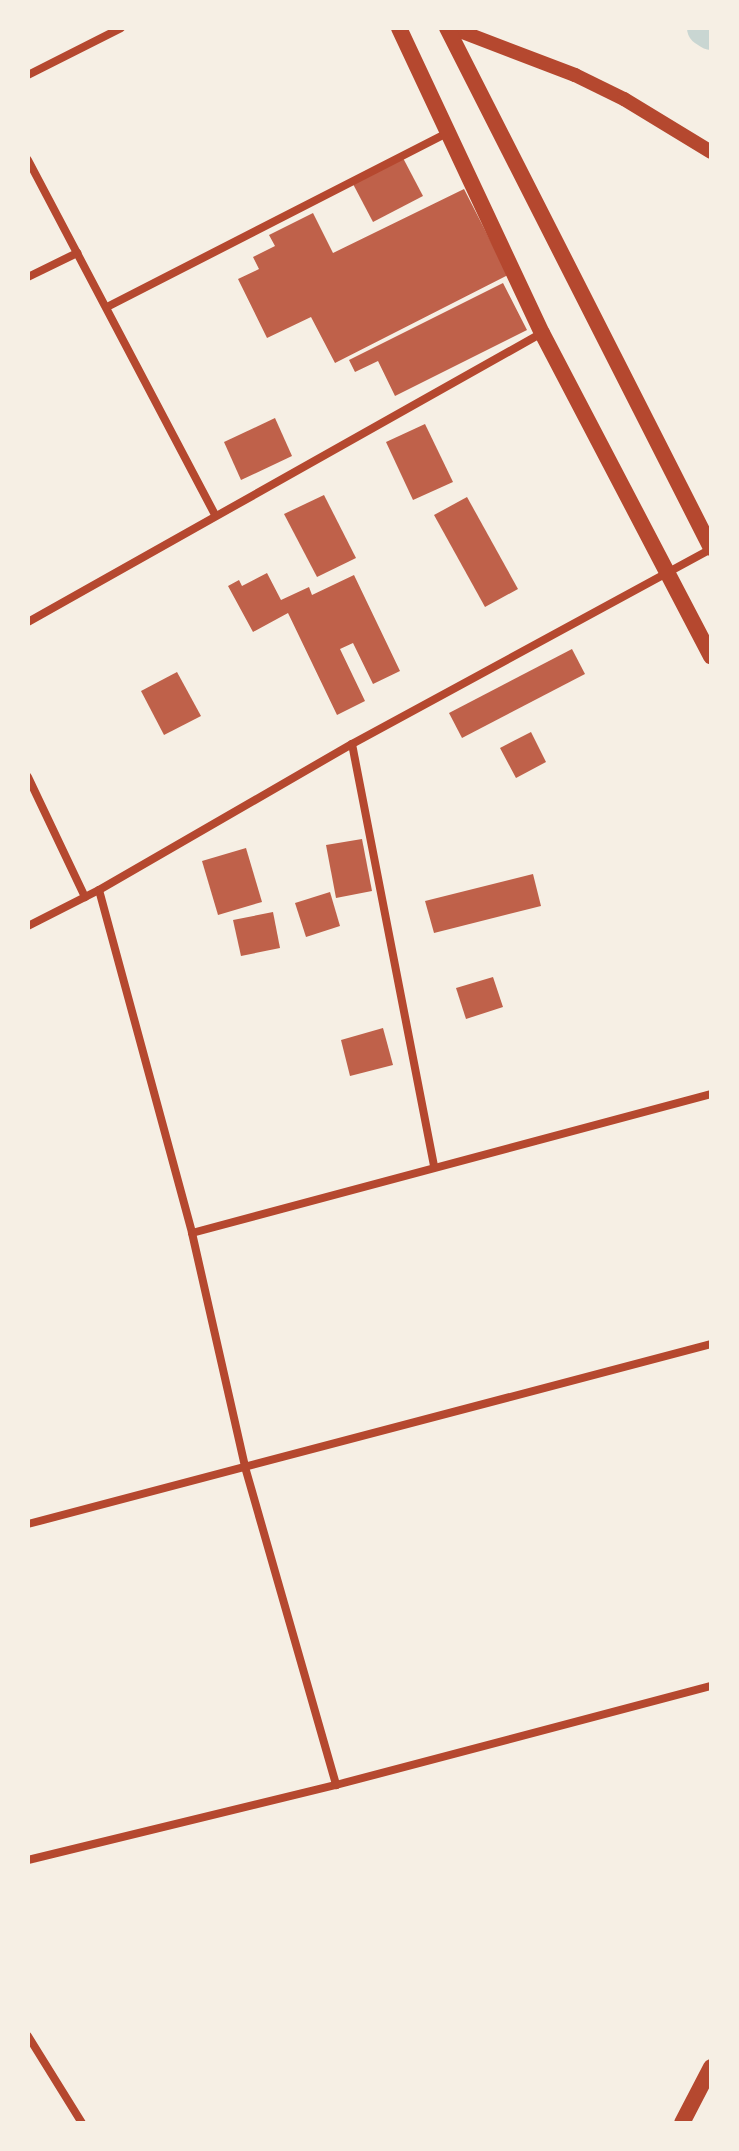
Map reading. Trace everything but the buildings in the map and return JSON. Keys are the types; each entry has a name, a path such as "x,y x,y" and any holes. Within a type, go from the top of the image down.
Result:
{"main road":[{"path":"399,28 542,333 711,656"},
{"path":"450,28 711,548"},
{"path":"682,2123 711,2067"}],"street":[{"path":"28,75 121,28"},
{"path":"450,28 575,75 624,99 711,152"},
{"path":"107,307 447,133"},
{"path":"28,160 215,514"},
{"path":"28,277 77,253"},
{"path":"28,622 215,514 542,333"},
{"path":"28,926 99,890 352,744 711,548"},
{"path":"352,744 434,1167"},
{"path":"28,777 85,897"},
{"path":"99,890 192,1233 245,1467 336,1785"},
{"path":"192,1233 711,1094"},
{"path":"28,1524 711,1344"},
{"path":"28,1860 336,1785 711,1686"},
{"path":"28,2036 82,2123"}],"waterway":[{"path":"705,28 711,32"}]}
